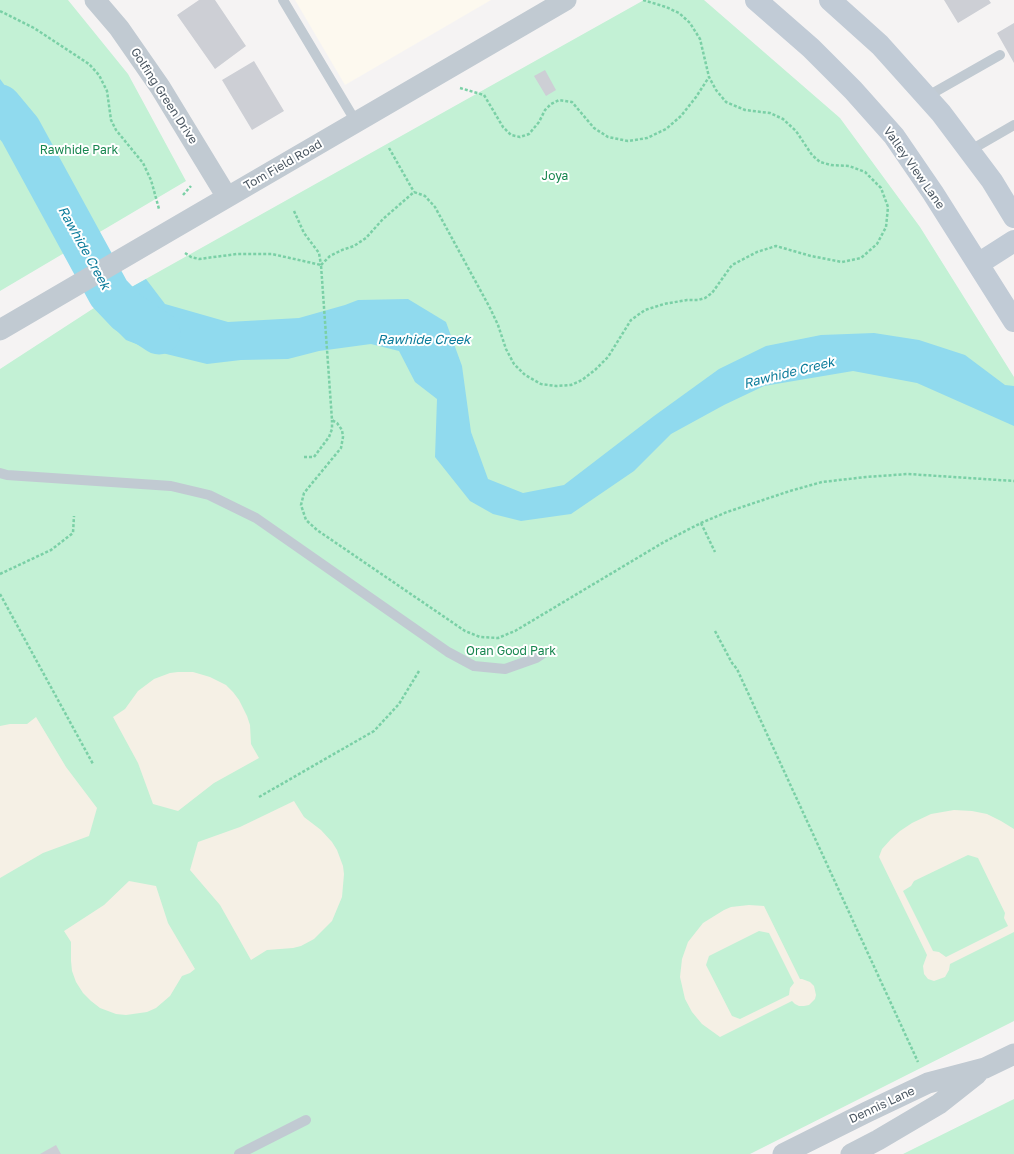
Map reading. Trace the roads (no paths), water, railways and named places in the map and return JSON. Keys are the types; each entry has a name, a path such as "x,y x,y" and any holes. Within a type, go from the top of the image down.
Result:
{"main road":[{"name":"Valley View Lane","path":"756,0 811,48 853,90 894,136 933,193 1014,321"},
{"path":"830,0 880,45 941,113 992,181 1014,217"},
{"path":"978,264 1014,241"}],"street":[{"name":"Golfing Green Drive","path":"95,0 119,28 160,87 227,197"},
{"name":"Tom Field Road","path":"0,330 566,0"},
{"name":"Dennis Lane","path":"783,1154 928,1083 985,1068 1014,1054"},
{"name":"Dennis Lane","path":"851,1154 939,1104 985,1068"}],"lane":[{"path":"283,0 356,122"},
{"path":"926,97 1000,55"},
{"path":"969,151 1014,125"},
{"path":"0,473 7,475 171,486 210,496 256,518 448,652 474,666 505,669 536,658 544,652"},
{"path":"239,1154 306,1120"}],"water":[{"name":"Rawhide Creek","path":"0,79 40,133 97,233 67,251 41,193 0,124"},
{"name":"Rawhide Creek","path":"146,279 165,304 228,322 299,318 358,300 408,299 446,322 462,366 471,432 488,479 523,493 564,485 654,416 719,369 766,346 821,335 874,333 919,340 965,355 1005,385 1014,386 1014,426 917,383 853,371 764,386 724,405 671,434 634,471 571,514 521,521 493,514 470,501 435,457 437,399 415,382 399,351 371,344 319,351 288,359 241,360 207,364 154,351 126,340 94,308"}],"waterway":[{"name":"Rawhide Creek","path":"0,106 20,130 109,293 127,312 159,333"}],"park label":[{"name":"Rawhide Park","path":"79,150"},
{"name":"Joya","path":"555,176"},
{"name":"Oran Good Park","path":"511,651"}]}
